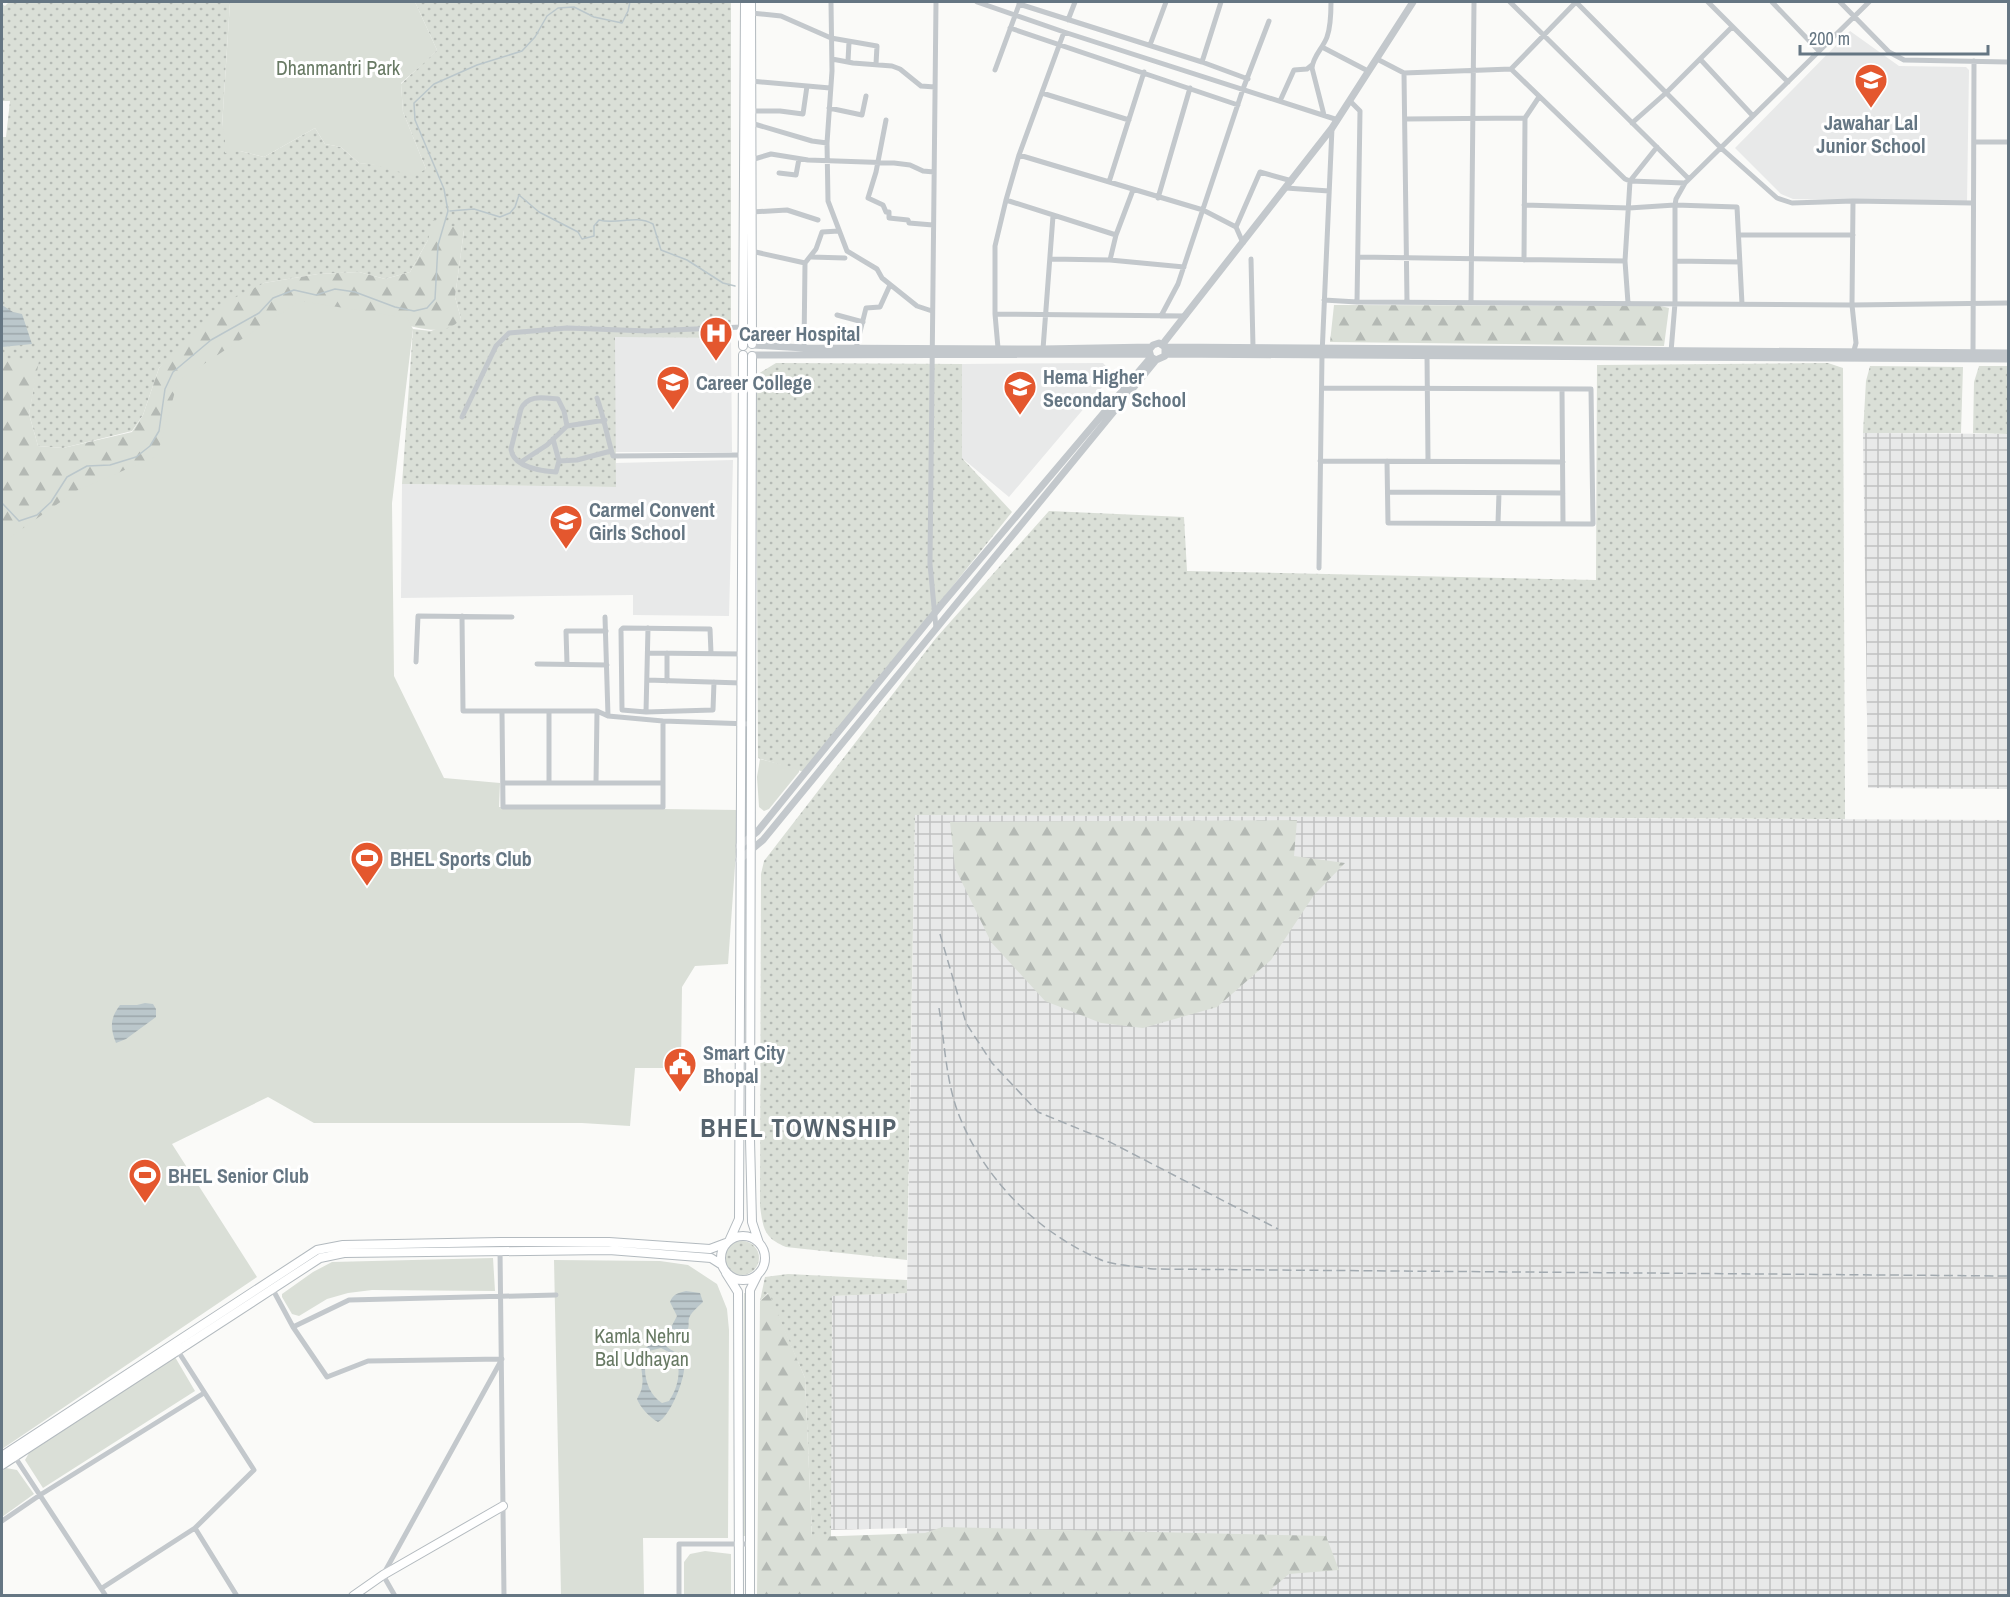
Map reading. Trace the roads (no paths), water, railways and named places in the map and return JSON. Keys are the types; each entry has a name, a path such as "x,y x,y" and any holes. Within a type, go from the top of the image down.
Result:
{"main road":[{"path":"745,2 741,350 749,355"},
{"path":"739,1596 738,1292 724,1269 722,1250 739,1219 742,455 749,355 755,350 752,345 751,2"},
{"path":"742,346 748,343 752,345"},
{"path":"749,355 752,1222 765,1256 763,1267 750,1290 748,1544 750,1596"},
{"path":"741,609 750,609"},
{"path":"740,768 750,768"},
{"path":"2,1465 12,1454 271,1286 320,1258 344,1253 710,1249 742,1235 759,1243"},
{"path":"271,1286 317,1250 343,1245 609,1242 711,1258 738,1280 745,1280 758,1274"},
{"path":"2,1456 12,1454"},
{"path":"353,1596 383,1575 503,1506"}],"street":[{"path":"831,2 827,198 847,251 876,269 882,278 917,306 932,311"},
{"path":"936,2 930,564 936,628"},
{"path":"977,2 987,3 1014,16 1338,120"},
{"path":"1068,20 1075,2"},
{"path":"1150,45 1166,2"},
{"path":"1202,62 1221,2"},
{"path":"1280,101 1294,70 1307,69 1312,65 1322,47 1327,37 1331,2"},
{"path":"752,345 932,352 998,348 1043,349 1152,354 1163,359 1164,349 1186,316 1338,120 1413,2"},
{"path":"1471,302 1474,2"},
{"path":"1510,2 1657,147 1687,181"},
{"path":"1377,58 1404,73 1511,69 1576,2 1721,147 1777,198 1792,202 1972,203"},
{"path":"1708,2 1788,82"},
{"path":"1772,2 1820,51"},
{"path":"1840,2 1889,52 1904,60 2008,62"},
{"path":"1671,354 1675,303 1676,199 1687,181 1869,2"},
{"path":"995,70 1020,3 1248,79"},
{"path":"751,13 781,16 831,38 877,46 876,64"},
{"path":"1161,316 1178,284 1243,89 1269,21"},
{"path":"1632,123 1667,92 1732,27"},
{"path":"1010,28 1238,105"},
{"path":"998,348 995,314 995,246 1019,154 1064,32"},
{"path":"848,61 849,42"},
{"path":"1322,47 1368,71"},
{"path":"831,59 900,69 921,86 935,87"},
{"path":"1700,59 1753,116"},
{"path":"1973,356 1974,61"},
{"path":"1312,65 1323,115"},
{"path":"1511,69 1625,178 1630,181 1687,181"},
{"path":"1109,182 1144,72"},
{"path":"1404,73 1407,302"},
{"path":"751,81 830,88"},
{"path":"751,111 803,114 807,86"},
{"path":"1158,198 1190,88"},
{"path":"1042,93 1129,120"},
{"path":"829,108 862,115 866,96"},
{"path":"1524,260 1525,118 1539,97"},
{"path":"1350,101 1360,111 1357,302"},
{"path":"1405,119 1525,118"},
{"path":"886,120 868,198 883,205 886,212 889,212 889,218 933,225"},
{"path":"751,123 812,141 827,143"},
{"path":"1319,568 1322,351 1332,128"},
{"path":"1974,142 2008,142"},
{"path":"1628,303 1625,261 1630,181 1657,147"},
{"path":"751,160 771,154 799,159 910,165 923,171 934,172"},
{"path":"1019,154 1203,210 1236,227 1244,243"},
{"path":"780,173 796,175 799,159"},
{"path":"1236,227 1260,172 1292,181"},
{"path":"1286,188 1329,191"},
{"path":"1110,260 1116,235 1133,190"},
{"path":"1006,200 1116,235"},
{"path":"1853,201 1852,305 1856,343 1853,355"},
{"path":"1524,205 1629,208 1737,207 1742,304"},
{"path":"751,212 787,210 818,220"},
{"path":"1043,349 1053,216"},
{"path":"804,348 805,263 811,257 822,232 839,231"},
{"path":"1739,235 1853,235"},
{"path":"751,251 805,263"},
{"path":"811,257 845,258"},
{"path":"1358,257 1625,261"},
{"path":"1050,259 1110,260 1184,267"},
{"path":"1251,260 1253,347"},
{"path":"1675,261 1740,262"},
{"path":"856,348 866,308 880,307 890,285"},
{"path":"1324,300 1852,305 2008,303"},
{"path":"995,314 1186,316"},
{"path":"837,315 863,322"},
{"path":"462,417 496,346 509,333 567,328 648,331 742,327"},
{"path":"739,860 763,840 936,628 1152,354 1156,343 1164,349 1973,356 2008,359"},
{"path":"1856,343 1863,355"},
{"path":"1164,349 1253,347 1427,355 1671,354"},
{"path":"749,355 932,352 1152,354"},
{"path":"1973,356 2008,352"},
{"path":"739,846 757,832 1152,354"},
{"path":"1427,355 1428,460"},
{"path":"1322,388 1591,389 1593,524 1388,523 1387,461"},
{"path":"1562,389 1563,524"},
{"path":"553,439 559,461 556,472 538,471 512,455 511,449 524,404 533,397 558,399 564,411 567,426"},
{"path":"597,398 605,420 613,456 742,455"},
{"path":"521,462 567,426 605,420"},
{"path":"559,461 578,460 611,451"},
{"path":"1320,461 1563,462"},
{"path":"1388,492 1563,493"},
{"path":"1498,523 1499,493"},
{"path":"416,662 418,616 512,617"},
{"path":"462,616 463,711 597,711 608,716 663,721 750,724"},
{"path":"606,617 608,716"},
{"path":"711,653 710,629 626,627 621,630 622,710 646,712 713,710 714,682"},
{"path":"646,712 648,628"},
{"path":"567,664 566,631 606,630"},
{"path":"648,653 741,654"},
{"path":"667,653 667,681"},
{"path":"537,664 607,665"},
{"path":"647,680 741,683"},
{"path":"549,711 549,783"},
{"path":"596,783 597,711"},
{"path":"502,712 503,807 663,807 663,721"},
{"path":"503,783 663,783"},
{"path":"500,1242 504,1596"},
{"path":"271,1286 293,1327 327,1377 368,1361 502,1359"},
{"path":"293,1327 349,1300 556,1295"},
{"path":"102,1588 195,1528 254,1470 176,1348"},
{"path":"395,1596 383,1575 502,1359"},
{"path":"2,1521 204,1393"},
{"path":"12,1454 106,1596"},
{"path":"195,1528 237,1596"},
{"path":"679,1596 679,1544 748,1544"}],"waterway":[{"path":"2,503 19,521 37,515 51,502 67,477 87,466 110,465 136,457 150,446 159,431 165,389 173,372 211,340 259,313 273,298 294,290 316,295 335,289 355,292 395,307 414,311 427,308 435,299 438,245 448,211 444,189 415,120 414,103 434,84 477,65 522,51 535,37 547,16 558,8 574,7 594,17 622,23 630,2"},
{"path":"450,211 474,209 500,217 510,213 519,195 539,212 578,232 582,239 594,236 594,226 599,220 646,221 653,224 661,250 687,260 723,283 735,286"}],"railway":[{"path":"940,934 966,1023 992,1063 1038,1112 1106,1140 1278,1229"},
{"path":"939,1008 949,1079 956,1107 972,1143 985,1164 1000,1184 1035,1220 1077,1248 1111,1263 1153,1269 2008,1276"}],"place":[{"name":"Jawahar Lal Junior School","path":"1871,109"},
{"name":"Career Hospital","path":"716,362"},
{"name":"Career College","path":"673,411"},
{"name":"Hema Higher Secondary School","path":"1020,416"},
{"name":"Carmel Convent Girls School","path":"566,550"},
{"name":"BHEL Sports Club","path":"367,887"},
{"name":"Smart City Bhopal","path":"680,1093"},
{"name":"BHEL Senior Club","path":"145,1204"}],"district":[{"name":"BHEL TOWNSHIP","path":"799,1127"}],"park label":[{"name":"Dhanmantri Park","path":"338,67"},
{"name":"Kamla Nehru Bal Udhayan","path":"642,1346"}]}
